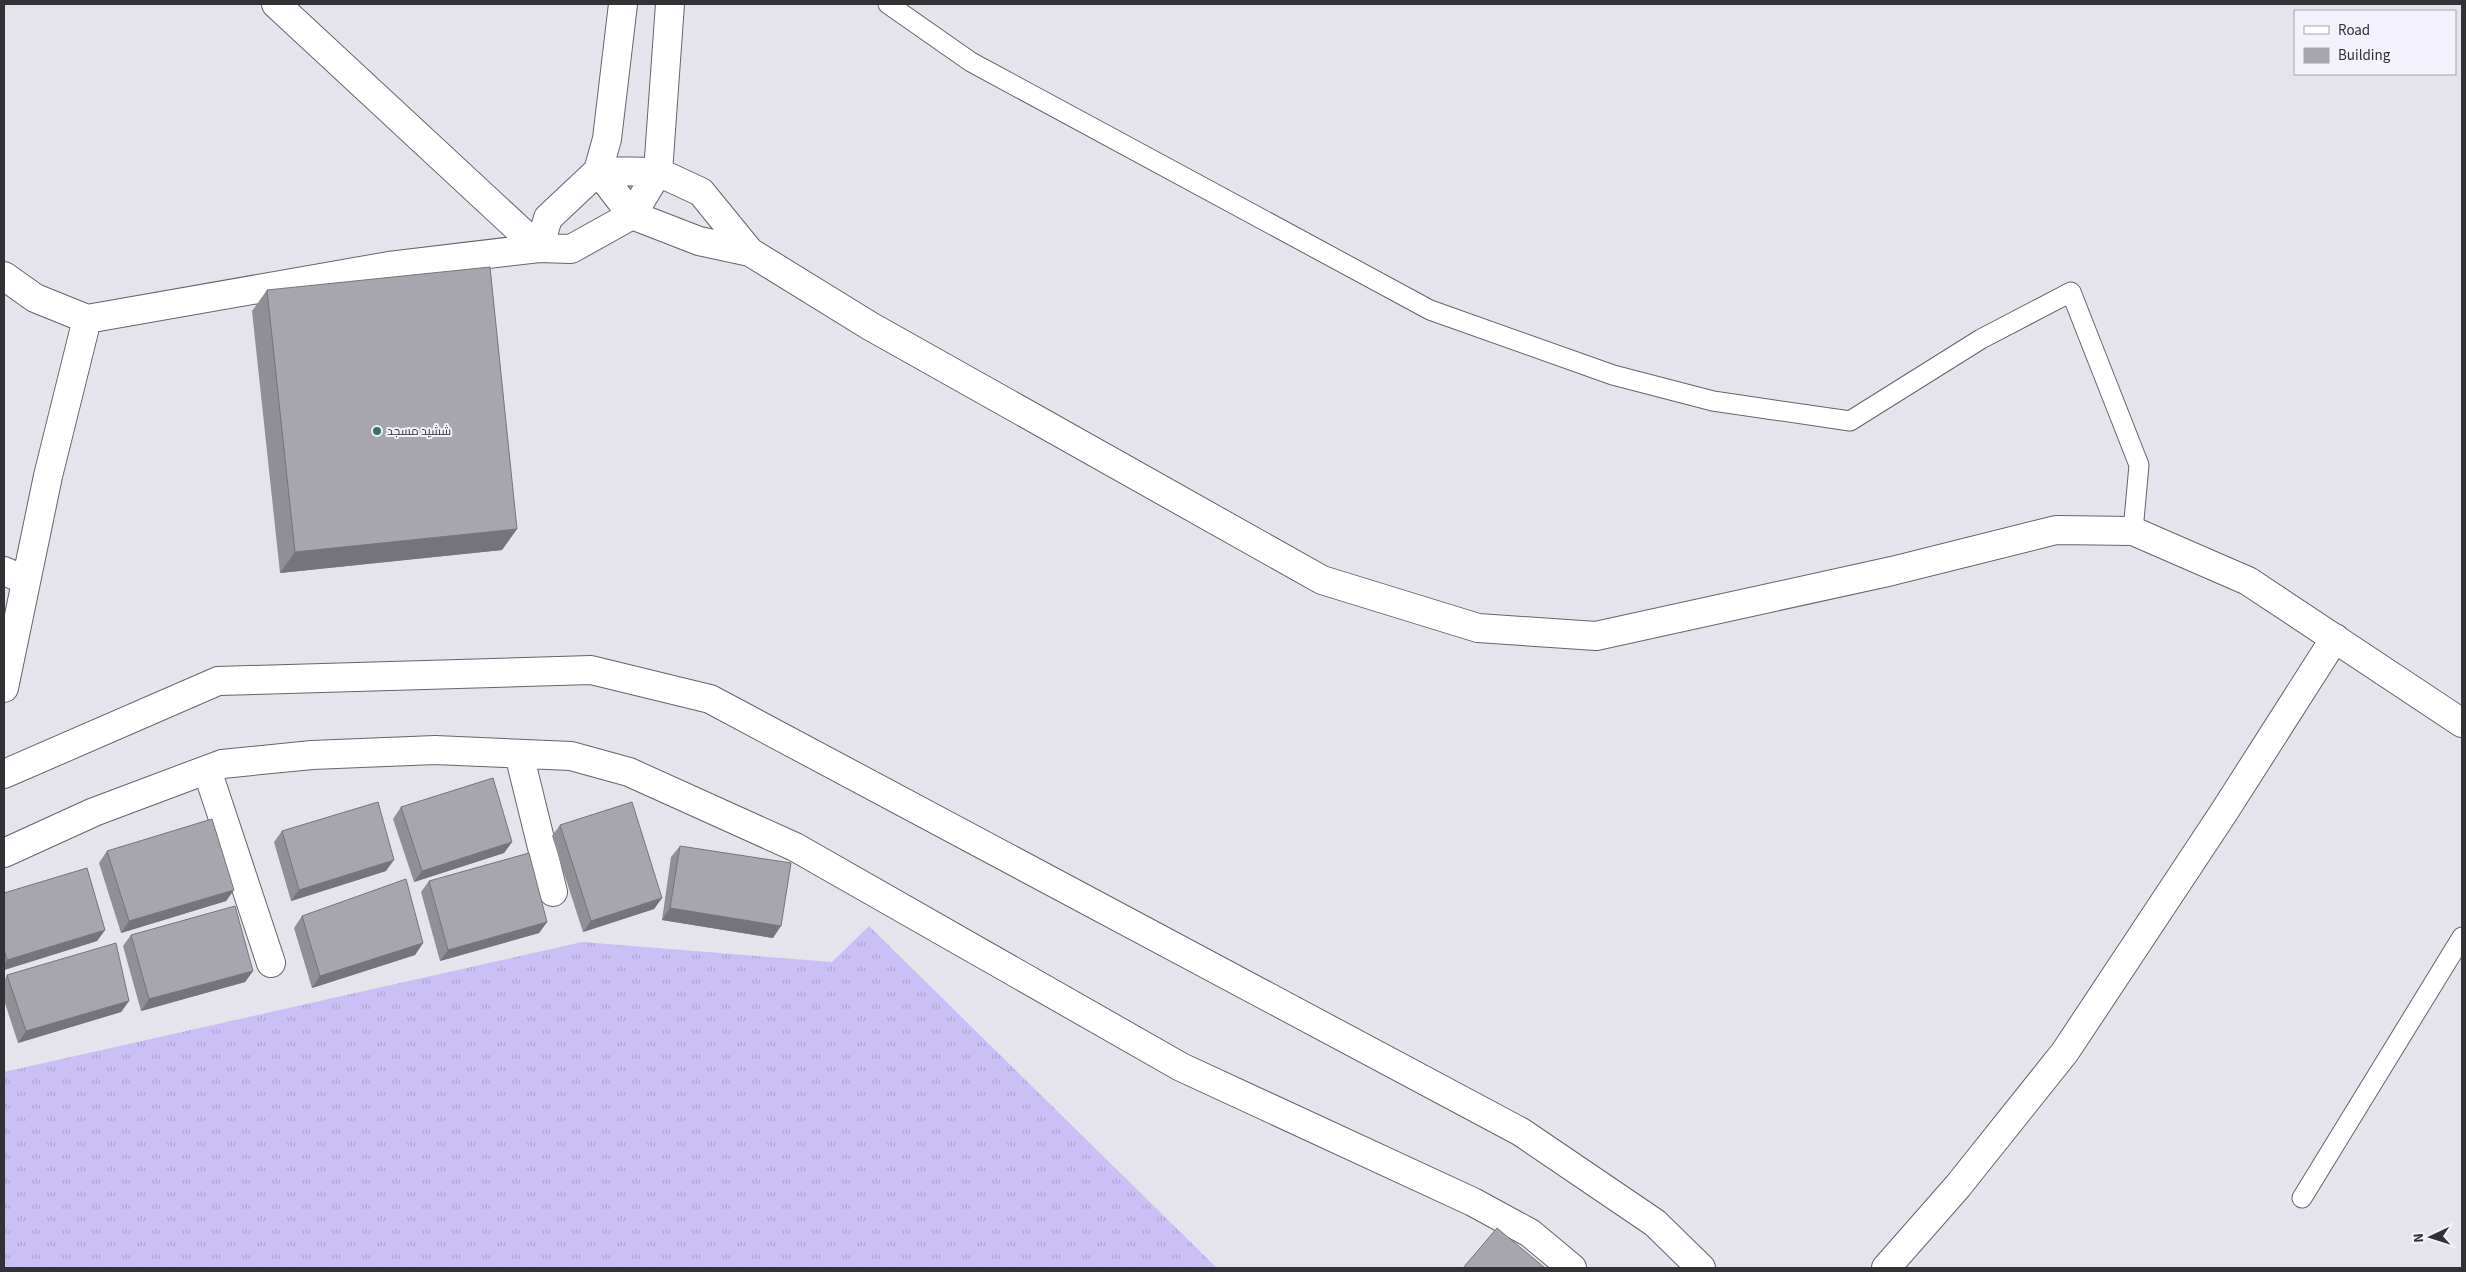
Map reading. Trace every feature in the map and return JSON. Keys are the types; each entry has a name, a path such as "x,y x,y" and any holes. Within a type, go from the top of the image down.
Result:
{"street":[{"path":"276,4 539,248"},
{"path":"539,248 548,218 598,171 607,139 624,4"},
{"path":"4,276 35,298 87,319 388,266 539,248 571,249 632,215 658,172 670,4"},
{"path":"598,171 658,172 701,192 750,252 870,326 1322,580 1478,628 1596,636 1892,571 2056,530 2133,531 2248,581 2462,723"},
{"path":"598,171 632,215 699,242 750,252"},
{"path":"4,688 14,576 48,476 87,319"},
{"path":"1886,1268 1958,1186 2065,1052 2224,812 2335,638"},
{"path":"4,774 218,681 591,670 710,700 1521,1132 1656,1223 1700,1268"},
{"path":"4,853 94,812 222,764 312,755 434,750 571,756 629,772 795,847 1181,1067 1473,1202 1530,1233 1572,1268"},
{"path":"519,754 553,892"},
{"path":"206,770 271,963"}],"lane":[{"path":"888,4 971,62 1430,310 1614,375 1713,401 1850,421 1981,339 2071,292 2139,465 2133,531"},
{"path":"2302,1198 2462,937"}],"green space":[{"path":"869,926 1217,1268 4,1268 4,1072 582,942 832,962"}],"building":[{"name":"ششید مسجد","path":"490,267 517,529 295,552 267,290"},
{"path":"493,778 512,842 422,871 401,807"},
{"path":"378,802 394,860 299,890 282,831"},
{"path":"632,802 662,898 591,921 560,825"},
{"path":"212,819 234,890 129,921 107,851"},
{"path":"680,846 791,863 781,926 670,908"},
{"path":"529,853 547,922 448,950 429,881"},
{"path":"87,868 105,930 7,960 4,949 4,893"},
{"path":"406,879 423,943 320,976 302,916"},
{"path":"235,906 253,971 149,999 131,935"},
{"path":"116,943 129,1001 26,1031 7,975"},
{"path":"1497,1228 1545,1268 1463,1268"}],"place":[{"name":"ششید مسجد","path":"377,431"}]}
